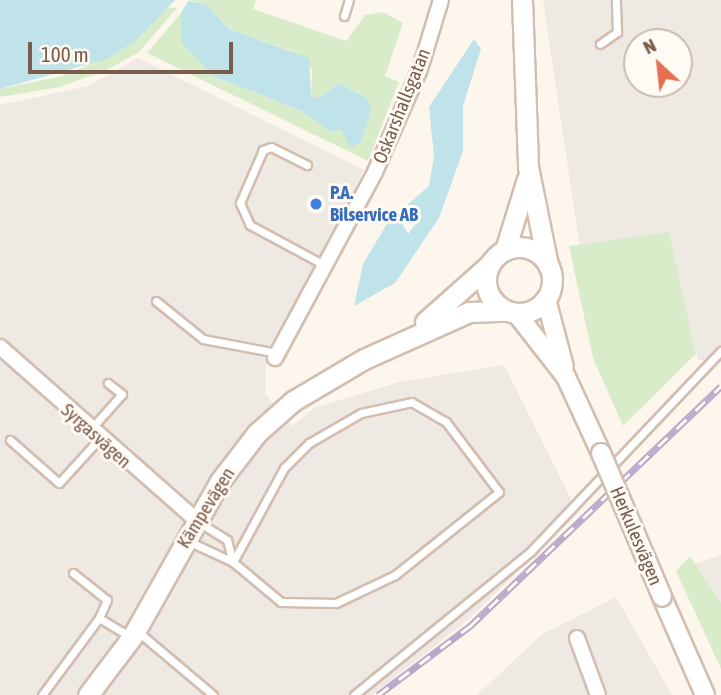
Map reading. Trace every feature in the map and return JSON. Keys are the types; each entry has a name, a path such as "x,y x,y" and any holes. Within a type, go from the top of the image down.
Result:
{"main road":[{"path":"522,0 528,167 523,208 505,250 490,264 486,286 511,312 546,299 548,265 528,167"},
{"path":"505,250 534,251 548,265"},
{"name":"Kämpevägen","path":"88,695 134,633 196,520 257,433 293,401 438,314 490,264"},
{"name":"Kämpevägen","path":"364,359 468,312 511,312"}],"street":[{"name":"Oskarshallsgatan","path":"277,355 326,267 420,69 441,0"},
{"name":"Herkulesvägen","path":"546,299 566,377 705,695"},
{"name":"Herkulesvägen","path":"511,312 566,377"},
{"name":"Syrgasvägen","path":"0,347 94,435 196,520"},
{"path":"577,638 598,695"}],"lane":[{"path":"344,16 349,0"},
{"path":"600,44 617,32 616,0"},
{"path":"307,165 271,147 264,150 240,203 250,225 326,267"},
{"path":"156,301 203,339 277,355"},
{"path":"354,695 531,551 721,351"},
{"path":"10,440 59,483 122,394 108,383"},
{"path":"186,539 233,562 281,602 335,603 395,575 499,492 446,422 412,402 361,413 309,443 284,468 233,562"},
{"path":"196,520 227,540 233,562"},
{"path":"42,695 99,618 107,600 73,573"},
{"path":"99,618 134,633 213,695"}],"shaded area":[{"path":"543,0 721,0 721,361 698,360 667,234 581,255"},
{"path":"138,58 364,170 266,360 265,394 292,426 314,408 399,382 504,365 578,513 469,619 373,695 0,695 0,105 88,86"},
{"path":"721,555 721,603 695,564"},
{"path":"616,597 672,695 477,695 541,635"}],"green space":[{"path":"188,0 256,0 253,9 346,41 365,15 383,12 403,23 385,76 399,82 368,161 147,53 181,13 182,42 213,76 302,111 329,131 341,130 350,147 359,93 339,83 318,98 311,96 312,70 294,52 229,29 206,4"},
{"path":"162,7 177,8 139,52 107,70 60,87 0,97 0,89 62,76 115,54"},
{"path":"669,232 696,354 623,426 593,358 569,246"},
{"path":"690,556 721,603 721,669 676,571"}],"water":[{"path":"0,0 175,0 136,40 107,59 0,89"},
{"path":"188,1 206,4 229,29 309,58 311,96 319,98 339,83 367,98 371,111 361,142 350,148 341,130 329,131 302,111 213,76 181,42 181,13"},
{"path":"474,39 481,49 463,106 463,151 439,218 395,283 354,306 363,264 388,222 398,216 408,234 422,216 406,206 429,186 434,156 429,107"}],"railway":[{"path":"378,695 470,626 721,386"}],"place":[{"name":"P.A. Bilservice AB","path":"316,204"}]}
